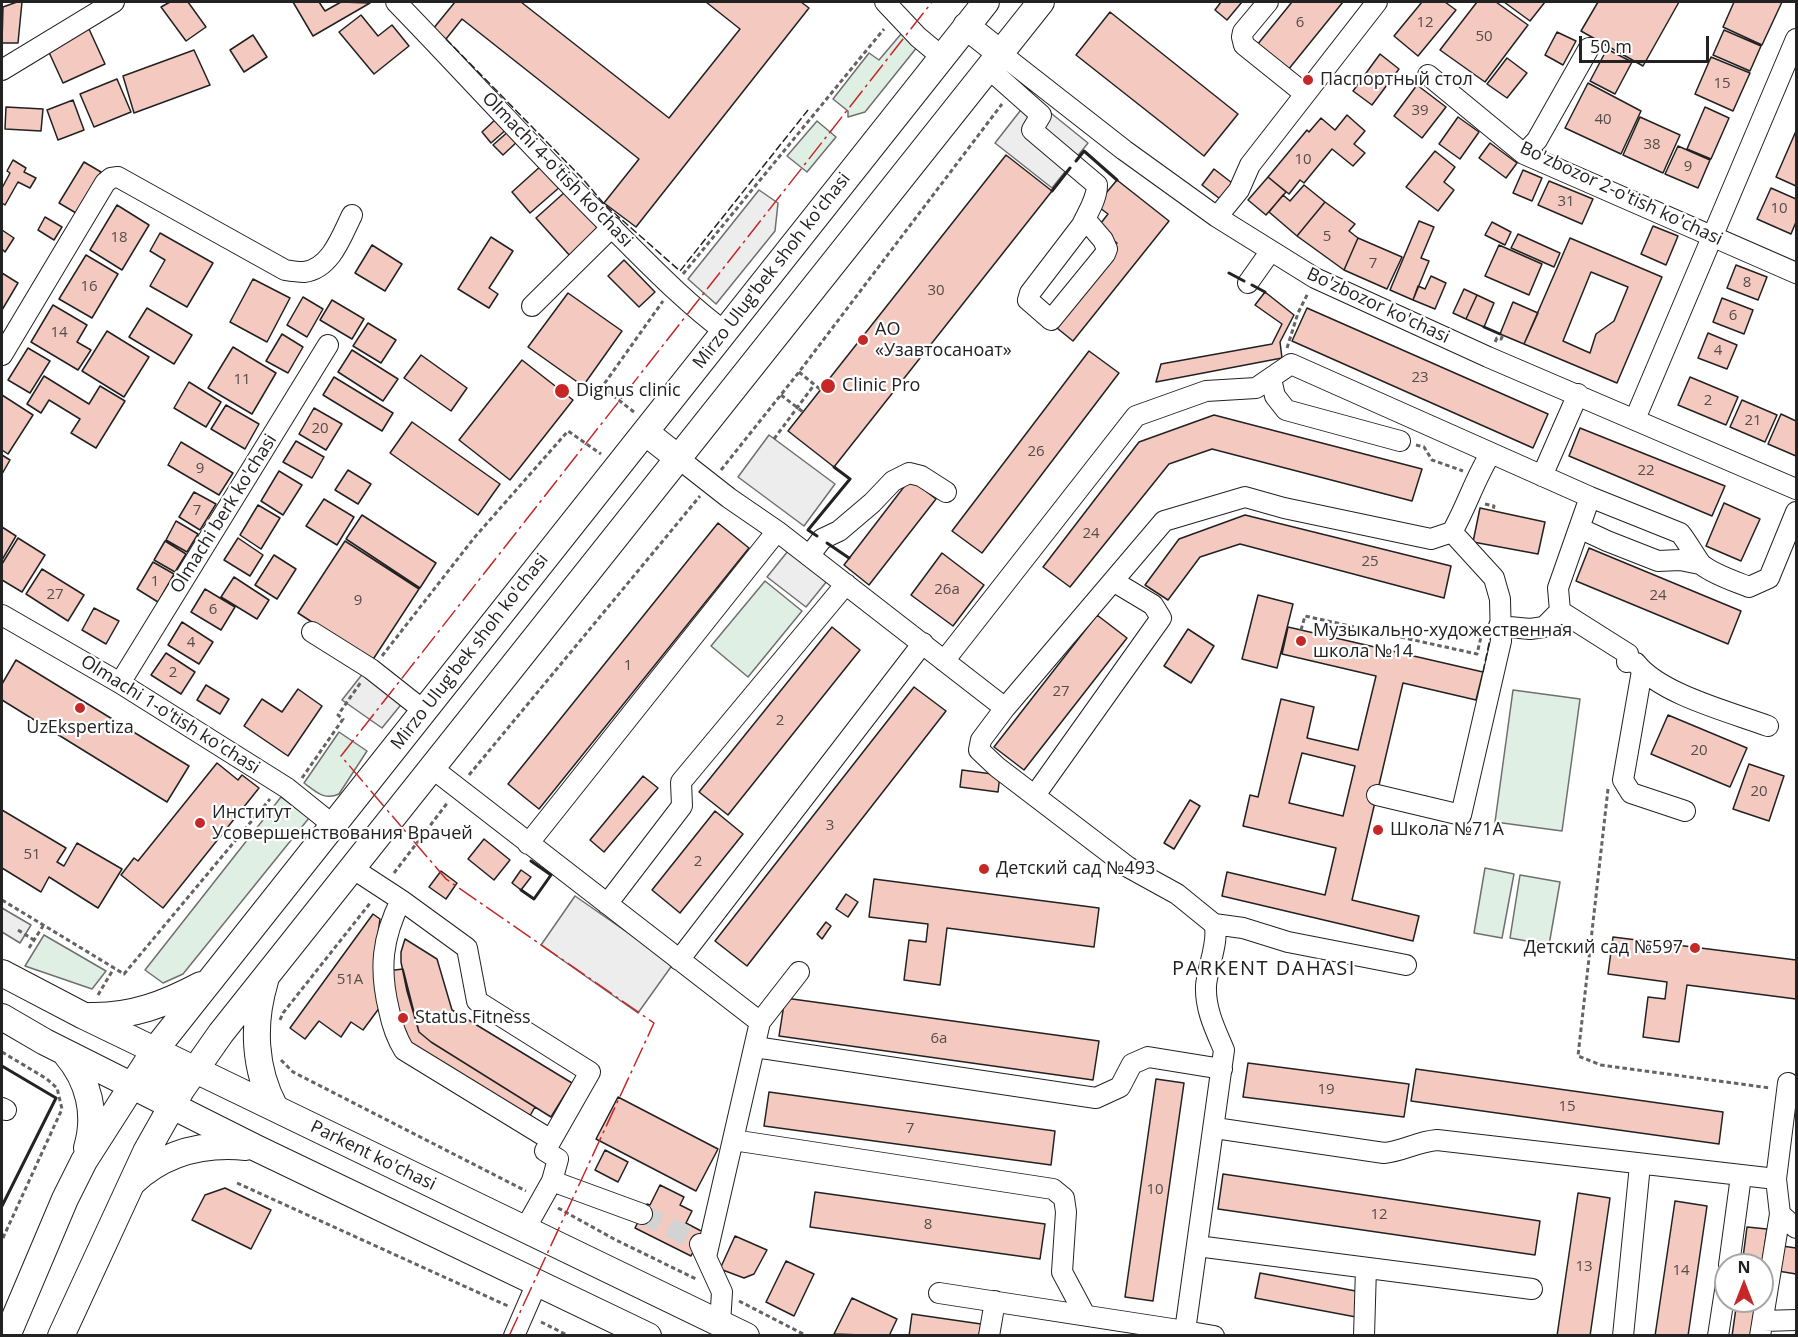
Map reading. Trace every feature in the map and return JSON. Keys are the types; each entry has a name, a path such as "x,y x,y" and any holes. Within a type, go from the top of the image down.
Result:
{"main road":[{"name":"Mirzo Ulug'bek shoh ko'chasi","path":"7,1335 65,1199 84,1161 130,1085 155,1050 423,710 638,426 724,331 986,2"},
{"path":"61,1335 130,1184 172,1106 221,1033 1041,2"},
{"path":"966,26 994,61"},
{"path":"638,426 678,458"},
{"name":"Parkent ko'chasi","path":"2,973 89,1009 155,1050 195,1070 746,1335"},
{"path":"267,975 259,1008 257,1043 261,1078 275,1108"},
{"path":"89,1009 115,1016 145,1010 173,1000 209,981"},
{"path":"2,1017 64,1052 256,1148 648,1335"},
{"path":"155,1050 172,1106"},
{"path":"64,1052 81,1074 90,1097 91,1126 84,1161"},
{"path":"130,1085 195,1070"},
{"path":"130,1184 154,1166 184,1151 216,1146 256,1148"}],"street":[{"path":"2,70 114,2"},
{"name":"Olmachi 4-o'tish ko'chasi","path":"396,2 672,288 724,331"},
{"path":"1268,2 1243,32 1244,45 1305,94"},
{"path":"1217,217 1239,190 1250,165 1377,2"},
{"path":"890,8 918,37 942,57"},
{"path":"1635,419 1711,236 1797,39"},
{"path":"1524,154 1537,140 1589,48"},
{"path":"994,61 1041,115 1032,130 1097,185 1097,193 1085,219 1030,293 1028,300 1052,320 1107,249 1103,240 1085,219"},
{"name":"Bo'zbozor ko'chasi","path":"994,61 1217,217 1315,278 1417,326 1797,489"},
{"name":"Bo'zbozor 2-o'tish ko'chasi","path":"1428,75 1524,154 1797,273"},
{"path":"2,355 105,183 111,178 118,177 285,270 305,272 322,265 332,254 352,215"},
{"path":"532,306 612,227"},
{"path":"1248,283 1270,252"},
{"name":"Olmachi berk ko'chasi","path":"120,683 328,345"},
{"path":"944,661 1136,416 1206,392 1256,388 1291,364 1590,497 1680,533 1690,545 1700,564"},
{"path":"1271,379 1275,396 1286,410 1400,441"},
{"path":"1542,476 1578,394"},
{"path":"1406,965 1288,942 1243,928 1214,924 1177,894 1128,867 997,767 979,750 981,740 1005,708 1164,521 1245,497 1284,508 1431,539 1452,532 1469,500 1477,476 1491,453"},
{"path":"678,458 729,498 777,531 1005,708"},
{"path":"809,556 822,539 839,531 872,503 893,481 909,473 921,476 945,492"},
{"path":"1590,497 1558,588 1560,611 1662,686 1767,726"},
{"path":"1579,528 1658,561 1680,560 1700,564 1725,578 1749,587 1769,578 1797,512"},
{"path":"528,844 777,531"},
{"path":"1377,795 1461,815 1501,641 1500,599 1494,578 1452,532"},
{"path":"1035,795 1161,618 1153,605 1113,581"},
{"path":"607,904 682,806 681,782 846,584"},
{"path":"1499,626 1530,629 1544,627 1560,611"},
{"name":"Olmachi 1-o'tish ko'chasi","path":"2,615 120,683 287,788 333,825"},
{"path":"312,632 371,669 423,710"},
{"path":"679,960 923,643"},
{"path":"1632,663 1623,780 1632,793 1685,810"},
{"path":"432,768 760,1022"},
{"path":"352,868 467,948 477,1000 590,1071 545,1151 558,1159 552,1181 525,1229"},
{"path":"401,900 386,936 382,965 383,987 396,1037 404,1050 551,1140"},
{"path":"1185,1331 1215,1128 1224,1050 1209,1014 1206,986 1216,933 1214,924"},
{"path":"720,1323 722,1292 702,1249 733,1140 760,1022 799,972"},
{"path":"755,1047 1096,1098 1120,1087 1132,1064 1148,1057 1222,1069"},
{"path":"1787,1086 1788,1149 1776,1179 1780,1214 1761,1328 1797,1320"},
{"path":"1215,1128 1384,1153 1402,1151 1420,1142 1437,1140 1776,1179"},
{"path":"733,1140 1053,1189 1064,1197 1066,1212 1062,1272 1085,1315"},
{"path":"1623,1335 1640,1165"},
{"path":"1730,1253 1740,1176"},
{"path":"552,1181 642,1214"},
{"path":"1780,1214 1797,1228"},
{"path":"1197,1246 1532,1289"},
{"path":"1364,1335 1366,1268"},
{"path":"514,1335 537,1283"},
{"path":"939,1293 1214,1335"},
{"path":"989,1335 995,1301"},
{"path":"1719,1335 1722,1313"}],"path":[{"path":"638,426 637,414 602,387 672,288 890,8"},
{"path":"1291,364 1286,349 1298,313 1315,278"},
{"path":"1497,338 1501,339 1503,335"},
{"path":"799,372 821,390"},
{"path":"774,439 814,385"},
{"path":"781,395 803,412"},
{"path":"306,773 343,718 338,715 371,669 474,538 568,431 601,454 607,448"},
{"path":"1400,441 1424,447 1432,460 1477,476"},
{"path":"1301,630 1305,616 1477,654 1480,637 1499,626"},
{"path":"1609,779 1578,1056 1600,1065 1787,1086"},
{"path":"2,900 124,974 275,793 287,788"},
{"path":"29,948 44,926"},
{"path":"18,930 34,940"},
{"path":"89,1009 114,968"},
{"path":"2,1053 57,1088 62,1109 2,1240"},
{"path":"237,1183 569,1335"}],"green space":[{"path":"901,34 918,46 865,112 848,117 848,111 833,99 869,53 879,60"},
{"path":"817,121 836,137 807,172 787,156"},
{"path":"765,581 802,611 748,677 711,646"},
{"path":"1513,690 1580,699 1562,831 1495,822"},
{"path":"339,732 367,751 339,794 324,796 304,783"},
{"path":"281,797 309,818 183,974 163,983 145,970"},
{"path":"1485,868 1514,874 1502,938 1474,933"},
{"path":"1520,875 1560,882 1549,945 1510,938"},
{"path":"44,935 106,971 92,989 25,966"}],"shaded area":[{"path":"1031,97 1088,143 1052,188 995,143"},
{"path":"759,190 778,203 775,231 716,304 688,279"},
{"path":"769,435 835,484 804,526 738,477"},
{"path":"788,551 827,581 806,607 767,577"},
{"path":"364,672 404,701 382,728 342,700"},
{"path":"575,896 673,964 638,1013 541,945"},
{"path":"2,908 31,925 20,943 2,932"}],"building":[{"path":"22,2 18,43 2,43 3,7"},
{"path":"170,2 188,2 206,27 186,41 161,7"},
{"path":"293,2 319,2 325,11 341,2 370,3 313,36"},
{"path":"455,2 521,2 669,118 740,29 706,2 801,2 809,8 636,227 604,203 639,159 462,19 446,39 433,29"},
{"path":"1221,2 1242,2 1227,20 1215,10"},
{"path":"1292,2 1343,2 1288,70 1257,45"},
{"path":"1422,2 1445,2 1456,10 1418,56 1394,36"},
{"path":"1477,2 1496,2 1528,25 1485,82 1440,50"},
{"path":"1504,2 1545,2 1530,21"},
{"path":"1598,2 1679,2 1643,66 1581,31"},
{"path":"1734,2 1782,2 1762,45 1723,27"},
{"path":"1110,12 1238,114 1204,156 1076,55"},
{"path":"361,15 378,36 392,25 409,46 374,74 339,32"},
{"path":"89,29 105,64 63,83 47,48"},
{"path":"1724,30 1761,46 1750,71 1713,55"},
{"path":"1557,32 1576,41 1563,65 1545,55"},
{"path":"253,35 267,57 244,72 230,50"},
{"path":"1607,49 1632,62 1615,94 1590,81"},
{"path":"194,50 210,85 134,113 123,76"},
{"path":"1380,54 1399,69 1372,105 1353,91"},
{"path":"1711,57 1750,73 1733,111 1695,94"},
{"path":"1507,58 1527,73 1507,98 1487,84"},
{"path":"117,79 131,112 94,127 80,94"},
{"path":"1588,83 1641,111 1621,154 1565,128"},
{"path":"1417,85 1446,107 1422,138 1394,116"},
{"path":"73,100 84,130 58,140 47,110"},
{"path":"6,107 43,109 41,131 5,129"},
{"path":"1705,107 1729,118 1711,159 1687,149"},
{"path":"1347,115 1365,131 1354,144 1365,153 1353,166 1332,149 1304,183 1300,180 1289,194 1268,177 1307,130 1309,132 1321,118 1335,130"},
{"path":"498,117 508,128 491,143 482,132"},
{"path":"1458,117 1479,132 1460,159 1439,144"},
{"path":"1640,117 1680,135 1663,173 1623,155"},
{"path":"510,130 519,140 503,155 493,145"},
{"path":"1796,131 1796,186 1776,177"},
{"path":"1490,143 1517,163 1506,178 1479,158"},
{"path":"1678,146 1710,160 1698,188 1665,174"},
{"path":"1435,151 1455,167 1444,182 1454,190 1438,211 1406,187"},
{"path":"1006,155 1052,191 834,467 788,431"},
{"path":"13,160 26,168 24,172 36,178 30,188 18,182 5,205 2,203 2,188 10,173 7,171"},
{"path":"84,162 101,172 76,213 59,203"},
{"path":"542,165 561,186 530,213 512,192"},
{"path":"1214,169 1236,186 1224,202 1202,185"},
{"path":"1523,170 1542,178 1532,201 1513,193"},
{"path":"1268,177 1286,192 1266,215 1248,200"},
{"path":"1117,180 1169,221 1073,341 1052,324 1117,243 1097,228 1108,214 1096,205"},
{"path":"1549,181 1593,199 1582,224 1538,205"},
{"path":"1304,185 1325,202 1297,236 1269,212 1283,195 1290,201"},
{"path":"1771,188 1796,199 1796,222 1791,234 1757,219"},
{"path":"565,192 600,230 571,257 536,218"},
{"path":"1325,202 1355,224 1349,231 1358,238 1344,270 1297,236"},
{"path":"117,205 149,225 122,270 90,250"},
{"path":"45,217 62,227 54,240 38,230"},
{"path":"1419,221 1434,227 1421,258 1429,261 1413,300 1390,290"},
{"path":"1492,222 1511,232 1505,245 1485,235"},
{"path":"1653,226 1678,236 1666,265 1641,254"},
{"path":"2,230 14,238 5,252 2,249"},
{"path":"160,233 213,263 187,307 150,286 165,260 150,251"},
{"path":"1518,234 1560,253 1554,267 1511,248"},
{"path":"491,237 513,251 489,288 498,294 489,308 458,289"},
{"path":"1358,238 1402,257 1387,289 1344,270"},
{"path":"1570,238 1662,277 1617,383 1524,344","holes":["1591,272 1628,287 1614,321 1596,334 1590,353 1563,341"]},
{"path":"372,245 402,264 385,291 355,273"},
{"path":"1499,245 1542,264 1529,295 1485,276"},
{"path":"86,255 118,274 92,318 59,299"},
{"path":"624,260 655,292 639,307 608,276"},
{"path":"1736,265 1767,277 1758,300 1727,288"},
{"path":"2,273 18,283 2,310"},
{"path":"1431,276 1446,283 1435,309 1413,300 1418,286 1425,289"},
{"path":"253,279 290,298 267,342 230,322"},
{"path":"1464,289 1477,295 1466,319 1453,313"},
{"path":"1265,292 1294,315 1280,342 1282,358 1156,382 1161,364 1272,344 1282,324 1255,305"},
{"path":"568,293 622,331 583,386 528,347"},
{"path":"1477,295 1494,303 1484,327 1466,319"},
{"path":"303,297 323,309 307,337 287,325"},
{"path":"1722,298 1753,310 1744,334 1713,322"},
{"path":"332,300 364,319 352,339 320,320"},
{"path":"1513,302 1538,313 1524,344 1500,334"},
{"path":"53,305 87,325 77,342 91,350 78,370 31,342"},
{"path":"147,308 192,335 174,364 129,337"},
{"path":"1307,308 1548,414 1533,448 1292,341"},
{"path":"368,323 396,340 381,363 353,346"},
{"path":"107,331 149,357 124,397 82,371"},
{"path":"1708,333 1737,345 1727,369 1698,358"},
{"path":"282,334 303,347 288,373 266,361"},
{"path":"233,347 276,373 252,414 208,388"},
{"path":"28,348 50,361 30,393 8,380"},
{"path":"352,350 398,379 383,401 338,372"},
{"path":"1089,351 1119,373 982,553 952,531"},
{"path":"421,355 467,388 451,411 404,378"},
{"path":"522,360 573,400 510,480 459,440"},
{"path":"44,376 89,404 100,386 125,401 96,448 71,433 80,419 49,400 41,413 27,404"},
{"path":"334,377 393,413 382,431 323,395"},
{"path":"1690,377 1738,397 1726,425 1678,405"},
{"path":"189,382 221,402 206,427 174,408"},
{"path":"2,395 33,415 8,454 2,450"},
{"path":"1742,400 1777,415 1765,442 1730,427"},
{"path":"226,405 259,424 245,449 211,429"},
{"path":"314,408 342,424 326,450 299,434"},
{"path":"1781,414 1796,421 1796,456 1768,444"},
{"path":"1214,415 1422,469 1412,501 1212,449 1169,464 1070,587 1043,567 1139,442"},
{"path":"412,422 500,484 478,515 390,453"},
{"path":"1580,428 1725,486 1712,516 1569,456"},
{"path":"296,441 324,457 312,478 283,462"},
{"path":"181,442 233,473 219,495 168,465"},
{"path":"2,455 10,460 2,474"},
{"path":"348,470 371,484 358,504 335,490"},
{"path":"279,471 302,485 283,515 261,501"},
{"path":"910,479 936,499 869,585 844,565"},
{"path":"194,492 216,504 200,530 179,517"},
{"path":"324,499 354,517 337,545 306,526"},
{"path":"1724,503 1760,519 1741,561 1706,546"},
{"path":"258,505 280,518 261,549 240,535"},
{"path":"1480,508 1545,522 1538,554 1473,542"},
{"path":"362,515 436,563 420,588 346,539"},
{"path":"1245,515 1451,566 1444,598 1240,544 1200,557 1168,600 1145,585 1179,539"},
{"path":"176,521 198,534 187,552 166,540"},
{"path":"718,523 749,548 539,809 508,784"},
{"path":"2,527 16,536 2,560"},
{"path":"18,538 45,555 22,592 2,580 2,564"},
{"path":"238,538 263,555 250,576 224,560"},
{"path":"165,541 186,554 175,572 154,560"},
{"path":"345,541 419,589 372,661 298,613"},
{"path":"1589,548 1741,611 1728,644 1576,581"},
{"path":"942,553 984,585 953,626 911,595"},
{"path":"274,555 296,569 277,599 255,585"},
{"path":"153,562 174,574 158,602 137,589"},
{"path":"42,569 84,595 68,621 26,594"},
{"path":"234,577 269,600 257,619 221,597"},
{"path":"205,589 235,607 221,630 191,612"},
{"path":"1258,595 1293,604 1277,668 1242,659"},
{"path":"94,608 119,621 106,644 82,630"},
{"path":"1097,615 1127,638 1024,770 994,747"},
{"path":"182,622 213,642 199,664 168,645"},
{"path":"832,627 860,650 728,815 699,792"},
{"path":"1288,627 1483,672 1476,700 1403,683 1352,900 1419,916 1413,941 1222,896 1227,872 1325,895 1336,848 1243,826 1250,795 1258,797 1281,699 1314,707 1307,738 1358,750 1376,676 1282,654","holes":["1302,753 1355,766 1343,816 1289,803"]},
{"path":"1188,629 1214,646 1191,683 1164,666"},
{"path":"166,653 195,672 181,694 151,675"},
{"path":"16,660 189,766 167,802 2,700 2,684"},
{"path":"206,685 229,699 220,714 197,700"},
{"path":"914,687 946,711 747,966 715,941"},
{"path":"298,689 322,706 288,756 244,726 262,699 282,712"},
{"path":"1668,715 1747,748 1730,787 1651,754"},
{"name":"Институт Усовершенствования Врачей","path":"217,763 238,780 242,775 259,788 163,908 121,875 134,858 138,861"},
{"path":"1749,764 1784,776 1769,821 1733,809"},
{"path":"962,770 1000,775 998,792 960,787"},
{"path":"643,776 658,788 604,852 590,840"},
{"path":"1190,800 1200,806 1174,849 1164,843"},
{"path":"2,810 66,848 57,862 64,866 77,843 122,869 98,908 49,877 41,892 2,868"},
{"path":"715,811 743,834 680,913 652,890"},
{"path":"484,839 510,860 494,880 468,859"},
{"path":"521,870 531,877 521,890 512,883"},
{"path":"441,871 457,883 446,899 429,887"},
{"path":"874,879 1099,908 1094,947 947,928 940,985 904,980 909,940 926,942 928,924 869,917"},
{"path":"846,894 858,902 848,917 836,909"},
{"path":"373,914 380,919 377,941 380,1007 363,1030 351,1022 341,1037 319,1021 305,1039 290,1028"},
{"path":"826,922 831,926 822,939 817,934"},
{"path":"1613,937 1796,960 1796,999 1687,985 1679,1042 1643,1037 1648,997 1665,999 1667,982 1608,974"},
{"path":"405,939 437,959 452,1010 572,1083 551,1117 431,1042 419,1032 401,962"},
{"path":"403,969 419,1032 431,1042 535,1107 527,1121 405,1040 386,971"},
{"path":"785,998 1099,1041 1093,1080 779,1036"},
{"path":"1248,1063 1409,1084 1404,1117 1243,1097"},
{"path":"1416,1069 1723,1112 1719,1144 1411,1101"},
{"path":"1156,1079 1184,1083 1153,1301 1125,1297"},
{"path":"769,1092 1055,1131 1051,1165 764,1126"},
{"path":"618,1097 718,1149 696,1191 596,1139"},
{"path":"605,1150 628,1162 618,1182 595,1170"},
{"path":"1223,1174 1540,1221 1535,1255 1218,1209"},
{"path":"660,1185 684,1197 680,1205 692,1211 686,1223 703,1232 691,1256 635,1228"},
{"path":"225,1188 271,1210 251,1249 192,1220 205,1195"},
{"path":"815,1192 1045,1224 1040,1259 810,1227"},
{"path":"1578,1193 1610,1198 1590,1336 1557,1336"},
{"path":"1675,1201 1707,1206 1688,1336 1655,1336"},
{"path":"1747,1227 1767,1229 1764,1253 1744,1253"},
{"path":"735,1236 767,1250 754,1274 744,1278 720,1269"},
{"path":"1782,1246 1796,1248 1796,1274 1778,1271"},
{"path":"786,1261 814,1274 794,1316 766,1302"},
{"path":"1260,1273 1361,1292 1356,1317 1255,1298"},
{"path":"852,1298 897,1319 889,1336 834,1334"},
{"path":"1735,1313 1755,1313 1752,1336 1732,1336"},
{"path":"912,1314 981,1324 979,1336 909,1336"}],"tunnel":[{"path":"642,1214 698,1241"}],"fence":[{"path":"446,39 581,177 605,205 680,271 808,110"},
{"path":"1483,672 1490,639"}],"wall":[{"path":"1076,161 1084,151 1117,180"},
{"path":"1052,191 1070,168"},
{"path":"1229,273 1244,281"},
{"path":"1252,285 1265,292"},
{"path":"1484,327 1500,334"},
{"path":"817,536 808,530 850,479 834,467"},
{"path":"827,543 849,558"},
{"path":"521,890 534,899 551,875 531,861"},
{"path":"2,1066 56,1098 2,1206"}],"power":[{"path":"509,1336 654,1023 446,879 341,756 932,2"}],"place":[{"name":"Паспортный стол","path":"1308,80"},
{"name":"АО «Узавтосаноат»","path":"863,340"},
{"name":"Clinic Pro","path":"828,386"},
{"name":"Dignus clinic","path":"562,391"},
{"name":"Музыкально-художественная школа №14","path":"1301,641"},
{"name":"UzEkspertiza","path":"80,708"},
{"name":"Институт Усовершенствования Врачей","path":"200,823"},
{"name":"Школа №71А","path":"1378,830"},
{"name":"Детский сад №493","path":"984,869"},
{"name":"Детский сад №597","path":"1695,948"},
{"name":"Status Fitness","path":"403,1018"}],"district":[{"name":"PARKENT DAHASI","path":"1264,969"}]}
